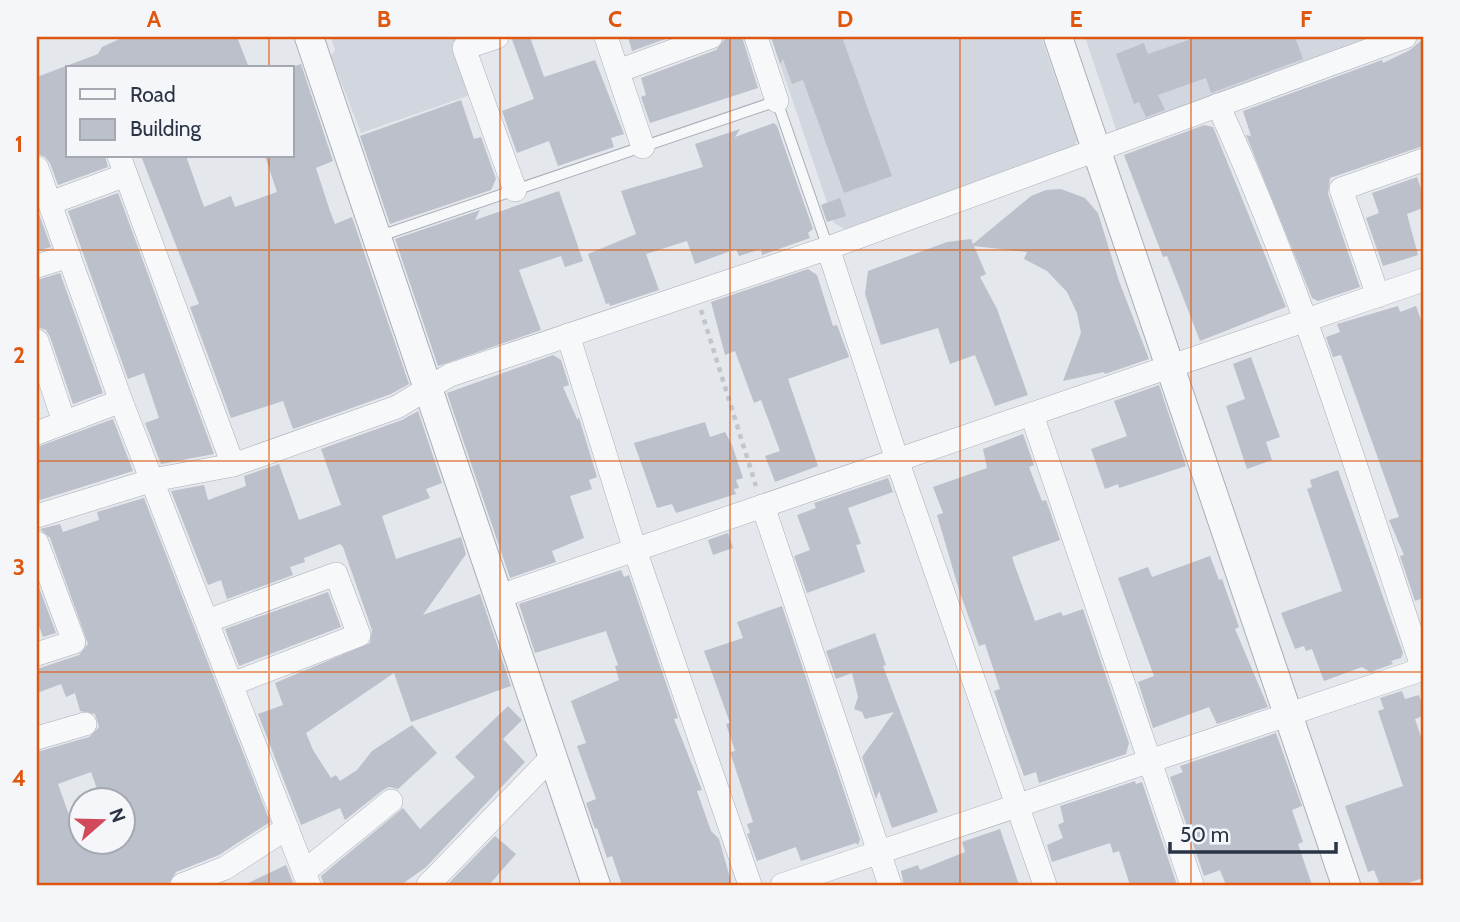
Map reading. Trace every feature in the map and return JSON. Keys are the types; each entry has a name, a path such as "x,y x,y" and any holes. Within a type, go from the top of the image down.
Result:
{"street":[{"path":"309,37 596,885"},
{"path":"497,37 464,48 515,190"},
{"path":"606,37 643,147"},
{"path":"618,71 711,37"},
{"path":"756,37 777,101"},
{"path":"1058,37 1095,153 1346,885"},
{"path":"37,516 153,480 233,465 397,407 450,375 828,248 1095,153 1405,37"},
{"path":"782,885 1423,669 1307,321 1251,176 1218,105"},
{"path":"1378,296 1341,188 1423,160"},
{"path":"50,203 122,165 233,465"},
{"path":"37,168 121,401 306,878 391,802"},
{"path":"828,248 897,460 1045,885"},
{"path":"37,266 69,256"},
{"path":"497,597 1378,296 1422,286"},
{"path":"568,335 635,550 750,885"},
{"path":"37,341 64,422"},
{"path":"37,433 121,401"},
{"path":"1032,415 1192,885"},
{"path":"763,506 890,885"},
{"path":"37,543 74,642 37,654"},
{"path":"207,621 336,574 359,635 232,684"},
{"path":"37,738 85,724"},
{"path":"428,885 552,757"},
{"path":"182,885 225,868 287,828"}],"lane":[{"path":"376,237 777,101 828,248"}],"path":[{"path":"695,293 763,506"}],"shaded area":[{"path":"331,37 470,37 473,94 361,133 331,56 335,50"},
{"path":"771,37 1041,37 1077,140 1072,151 844,229 834,223"},
{"path":"1085,37 1387,37 1118,135"}],"building":[{"path":"124,37 237,37 248,66 66,66 98,54 102,47"},
{"path":"511,37 530,37 544,77 595,60 624,134 611,138 614,147 558,166 549,141 517,153 502,111 534,99"},
{"path":"628,37 671,37 632,51"},
{"path":"742,37 758,88 650,123 641,97 646,95 641,78 716,50 725,39"},
{"path":"771,37 842,37 892,176 844,193 803,80 792,84 783,59 780,64"},
{"path":"1197,37 1295,37 1303,59 1211,93 1206,78 1158,95 1165,110 1146,117 1139,102 1134,104 1116,54 1144,43 1148,54"},
{"path":"1423,39 1423,146 1330,178 1328,194 1360,287 1318,301 1312,298 1246,135 1251,136 1243,111 1382,60 1383,63 1410,50"},
{"path":"301,64 333,161 316,168 330,211 335,224 352,217 409,384 391,394 293,429 283,401 231,418 190,307 199,304 142,158 187,158 204,207 231,196 235,207 277,192 266,158 294,158 294,66"},
{"path":"66,66 66,158 106,158 108,167 58,185 50,163 37,154 37,77"},
{"path":"461,100 474,139 481,137 496,179 491,190 390,224 360,136"},
{"path":"774,123 813,229 808,233 810,238 762,255 761,249 739,256 736,249 695,264 687,241 646,254 659,290 610,306 609,303 606,304 588,254 636,234 621,191 703,167 695,144 740,129 735,137"},
{"path":"1204,125 1213,127 1286,307 1200,341 1167,256 1163,257 1124,155"},
{"path":"1417,177 1423,195 1423,208 1407,214 1418,255 1383,266 1366,218 1379,213 1372,193"},
{"path":"1061,189 1085,198 1098,213 1119,281 1149,359 1105,374 1104,372 1063,381 1081,333 1077,313 1067,292 1047,271 1024,259 1027,252 974,246 986,274 980,277 997,309 1028,395 995,406 975,355 950,364 938,328 881,345 865,294 868,271 947,242 971,239 973,244 1031,196 1046,190"},
{"path":"559,191 583,261 565,267 561,256 519,270 541,330 438,366 395,239 480,210 475,220"},
{"path":"118,193 214,454 161,464 145,423 159,418 144,373 128,379 68,211"},
{"path":"840,198 846,216 827,222 821,205"},
{"path":"37,209 51,247 37,251"},
{"path":"808,269 817,275 833,326 837,325 849,357 788,379 818,466 775,482 765,456 780,451 761,400 754,403 735,351 725,355 711,302"},
{"path":"60,273 103,393 73,404 50,337 46,330 37,327 37,280"},
{"path":"1398,306 1400,312 1416,306 1423,326 1423,598 1415,601 1400,556 1404,555 1389,520 1399,517 1341,355 1333,357 1326,337 1340,332 1337,324"},
{"path":"553,355 561,360 569,385 563,387 577,419 579,418 597,477 589,480 592,489 570,496 584,538 552,551 556,562 510,578 447,393"},
{"path":"1251,357 1280,437 1266,442 1272,460 1247,469 1226,406 1245,399 1233,364"},
{"path":"1159,385 1186,466 1119,488 1118,484 1105,489 1091,449 1127,436 1114,401"},
{"path":"418,411 442,483 426,489 430,498 382,516 396,559 461,537 466,554 423,615 480,594 511,686 411,722 394,673 306,733 313,750 331,778 336,775 340,781 357,770 372,751 412,725 437,753 398,789 389,787 383,790 345,820 340,808 301,825 258,714 283,705 275,683 370,643 372,630 343,547 340,544 304,558 305,562 290,567 293,575 227,599 221,580 208,585 171,491 204,485 208,500 246,486 244,476 279,464 299,520 341,505 321,449 402,420"},
{"path":"113,419 133,471 37,501 37,447"},
{"path":"705,422 710,437 725,432 732,445 743,478 736,480 739,488 734,489 736,494 676,513 672,504 657,508 634,443"},
{"path":"1023,434 1034,465 1029,467 1042,501 1046,500 1060,540 1012,557 1015,566 1035,621 1061,612 1063,616 1083,609 1129,743 1126,754 1039,783 1036,772 1024,776 1006,726 994,691 1000,689 985,644 979,646 959,590 937,515 943,513 933,487 987,468 983,449"},
{"path":"1338,470 1403,653 1401,658 1391,661 1393,664 1370,672 1362,667 1324,681 1312,649 1306,651 1304,646 1295,649 1281,613 1342,591 1307,489 1312,487 1310,480"},
{"path":"888,478 893,492 848,508 861,544 856,545 865,572 807,593 794,556 810,550 797,515 816,508 814,503"},
{"path":"144,498 270,822 219,855 176,872 168,885 37,885 37,752 89,737 99,727 95,714 80,711 75,693 66,697 61,684 37,693 37,669 79,655 88,644 50,538 40,529 60,524 63,532 99,520 97,512"},
{"path":"728,533 733,548 713,555 708,540"},
{"path":"1210,556 1219,580 1222,579 1239,627 1235,629 1268,707 1217,724 1209,707 1153,728 1138,682 1154,676 1118,578 1148,567 1152,577"},
{"path":"621,570 624,577 629,575 678,718 674,719 702,790 697,791 711,831 719,839 732,885 622,885 612,856 607,858 597,828 595,829 586,803 596,799 577,746 586,743 571,701 619,680 615,666 618,665 606,631 535,653 519,604"},
{"path":"37,582 56,633 43,637 37,620"},
{"path":"328,592 341,627 239,666 225,629"},
{"path":"782,606 860,839 858,845 856,843 801,861 796,847 757,861 747,834 750,833 747,824 753,822 730,752 735,751 726,724 730,723 704,651 743,638 737,622"},
{"path":"875,633 886,665 883,666 938,812 892,828 879,791 876,799 862,757 894,712 865,719 862,712 854,709 858,697 852,673 836,679 826,651"},
{"path":"1402,691 1405,699 1419,695 1423,708 1423,716 1415,719 1423,743 1423,878 1402,885 1380,885 1374,870 1368,872 1345,806 1403,786 1378,711 1384,709 1380,698"},
{"path":"508,706 522,720 503,739 525,762 426,867 401,885 324,885 321,876 403,808 420,829 475,777 455,757"},
{"path":"1276,733 1302,806 1292,810 1303,842 1298,844 1312,885 1226,885 1220,870 1204,876 1170,777 1183,772 1180,766"},
{"path":"1135,781 1136,784 1142,782 1177,885 1130,885 1119,851 1113,853 1110,843 1052,862 1047,845 1063,838 1058,825 1064,822 1060,806"},
{"path":"1000,829 1019,885 904,885 901,871 918,865 920,870 965,852 962,842"},
{"path":"495,836 516,854 489,885 447,885"},
{"path":"286,865 294,885 244,885"}]}
